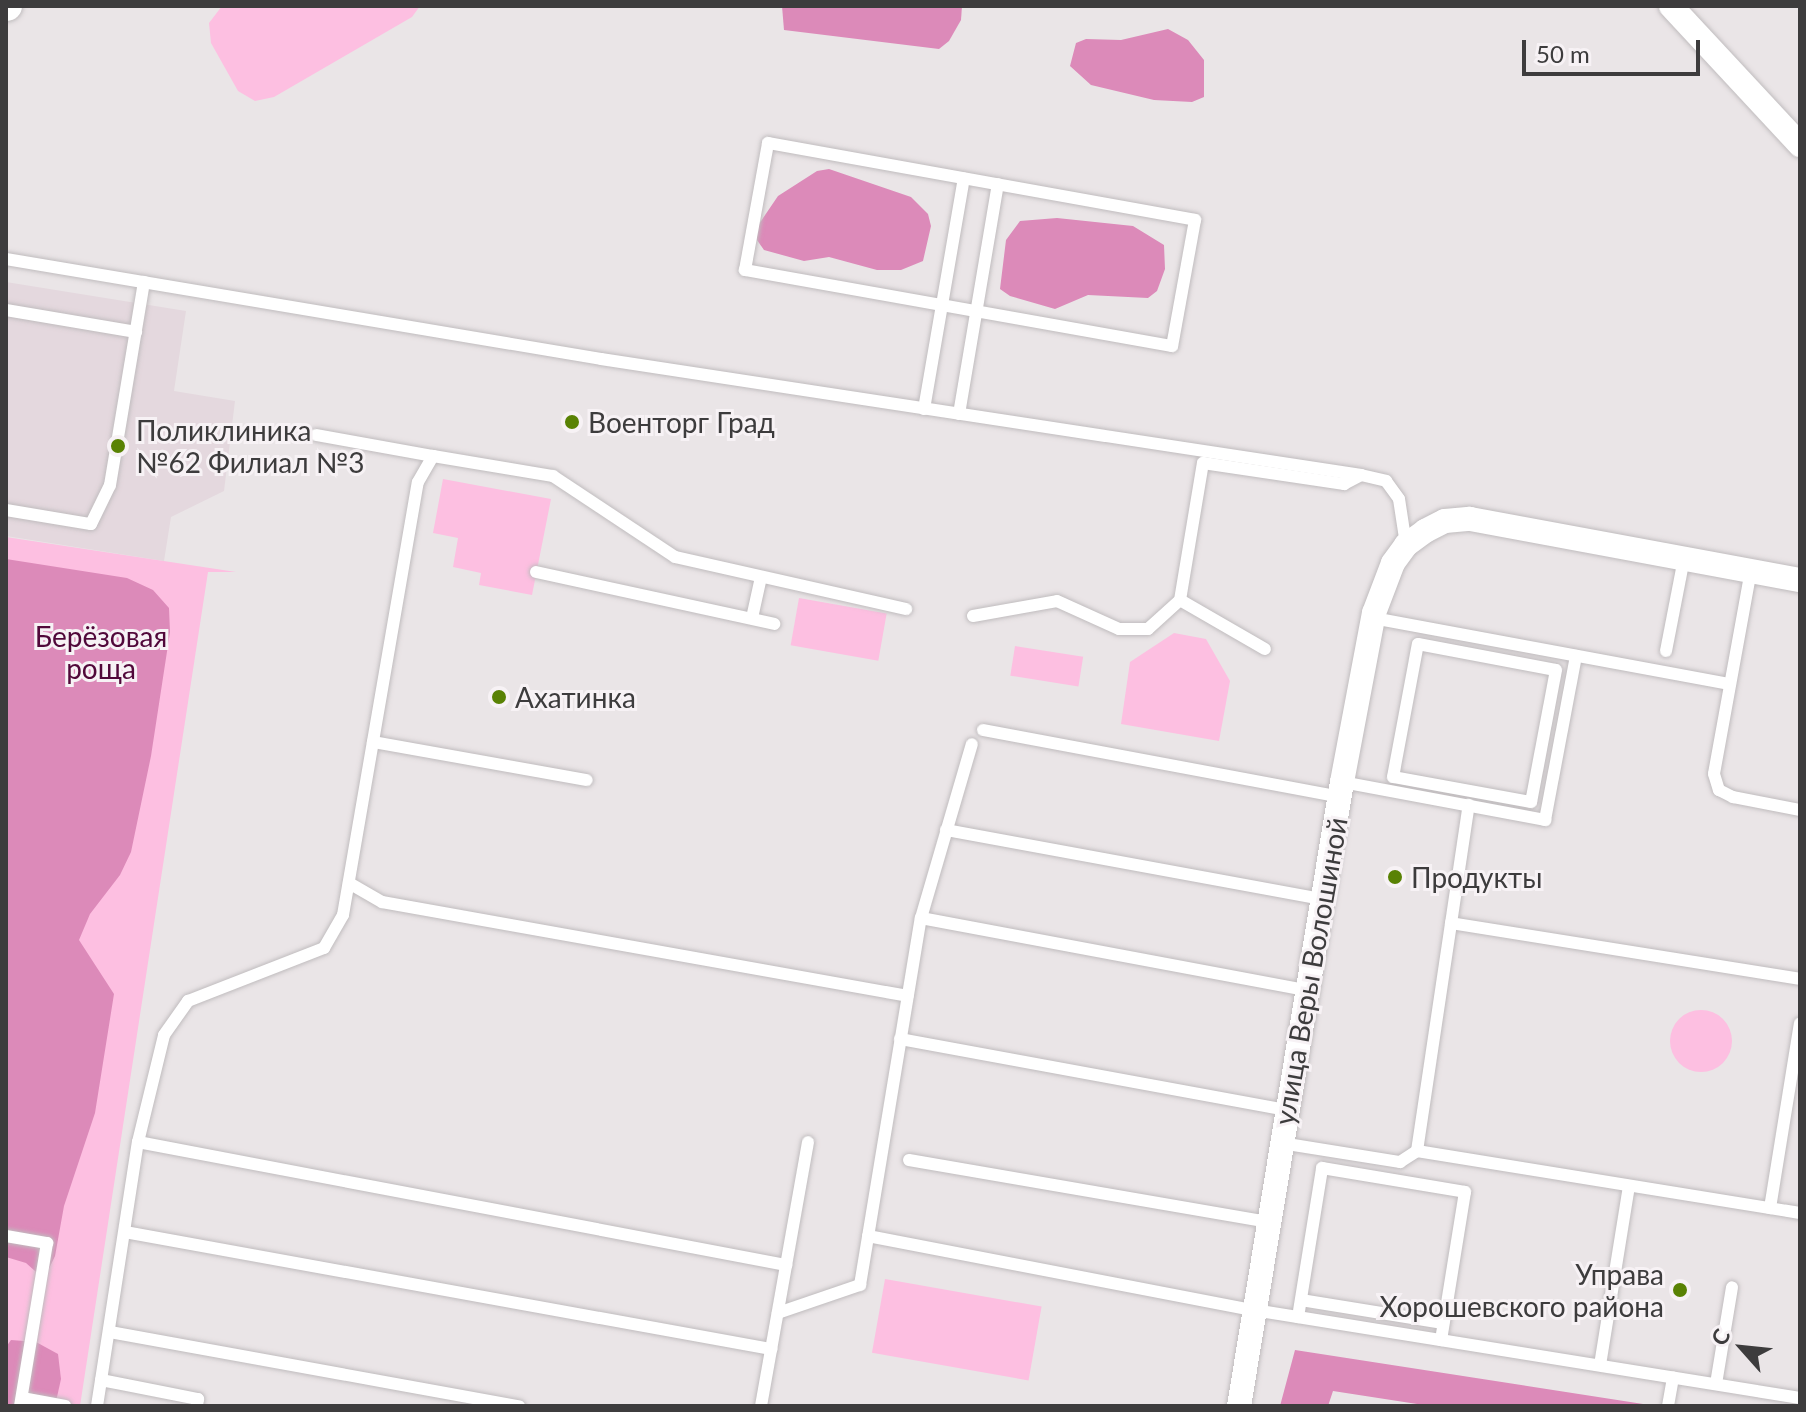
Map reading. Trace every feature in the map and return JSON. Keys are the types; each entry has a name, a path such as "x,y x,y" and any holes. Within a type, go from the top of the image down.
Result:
{"street":[{"path":"1671,6 1800,145"},
{"path":"1406,545 1445,521 1470,519 1800,580"},
{"name":"улица Веры Волошиной","path":"1239,1406 1322,899 1373,618 1383,583 1406,545"}],"lane":[{"path":"768,143 998,184 1195,220 1172,346 745,270 768,143"},
{"path":"924,409 964,178"},
{"path":"959,414 998,184"},
{"path":"6,259 601,359 1361,475 1386,481 1399,499 1406,545"},
{"path":"6,510 91,524 110,485 144,282"},
{"path":"6,310 136,332"},
{"path":"316,435 553,476 675,557 906,609"},
{"path":"97,1406 138,1142 164,1035 188,1001 324,948 343,915 418,482 433,456"},
{"path":"973,616 1057,601 1119,629 1148,629 1180,600 1203,463 1344,484 1361,475"},
{"path":"1666,651 1684,558"},
{"path":"1751,570 1714,774 1719,790 1733,797 1800,810"},
{"path":"536,572 774,624"},
{"path":"752,618 761,577"},
{"path":"1180,600 1265,649"},
{"path":"1373,618 1730,684"},
{"path":"1390,791 1418,644 1414,626"},
{"path":"1393,777 1531,802 1551,699 1556,670 1418,644"},
{"path":"983,730 1341,789 1390,791 1545,820 1576,656"},
{"path":"373,742 587,780"},
{"path":"778,1313 860,1285 921,918 972,744"},
{"path":"1417,1151 1469,805"},
{"path":"946,830 1322,899"},
{"path":"349,883 382,902 908,996"},
{"path":"921,918 1307,990"},
{"path":"1451,923 1800,979"},
{"path":"1770,1208 1800,1023"},
{"path":"900,1039 1287,1110"},
{"path":"138,1142 786,1265"},
{"path":"761,1406 808,1142"},
{"path":"1281,1143 1400,1162 1417,1151 1800,1213"},
{"path":"909,1160 1268,1222"},
{"path":"1298,1317 1322,1168 1465,1192 1441,1340"},
{"path":"1600,1365 1629,1186"},
{"path":"125,1232 771,1349"},
{"path":"6,1236 47,1243 21,1402 65,1406"},
{"path":"868,1236 1254,1310 1800,1398"},
{"path":"1716,1384 1732,1287"},
{"path":"1301,1300 1443,1323"},
{"path":"110,1332 519,1406"},
{"path":"1668,1406 1673,1377"},
{"path":"101,1380 198,1399 197,1406"}],"shaded area":[{"name":"Поликлиника №62 Филиал №3","path":"6,282 186,311 174,391 235,401 224,491 171,517 164,561 6,536"}],"green space":[{"path":"222,6 420,6 412,17 274,97 255,101 238,91 211,43 209,23"},
{"path":"782,6 962,6 961,20 949,41 939,49 784,30"},
{"path":"1168,29 1188,40 1204,60 1204,97 1192,102 1154,100 1091,85 1070,66 1076,43 1086,39 1121,40"},
{"path":"829,169 911,197 928,214 931,226 923,261 901,270 877,270 829,257 804,261 764,250 757,240 757,227 778,196 817,171"},
{"path":"1057,218 1133,226 1164,245 1165,269 1157,291 1148,298 1088,295 1055,309 1010,296 1000,289 1006,240 1020,221"},
{"path":"443,479 551,499 532,595 479,585 481,573 453,567 458,538 433,533"},
{"name":"Берёзовая роща","path":"6,537 236,572 208,572 80,1406 6,1406"},
{"name":"Берёзовая роща","path":"6,559 127,578 153,590 169,608 170,632 151,756 131,852 120,875 90,914 79,940 114,994 95,1113 64,1206 55,1256 44,1279 26,1263 6,1257"},
{"path":"799,598 887,613 878,661 791,645"},
{"path":"1174,633 1206,639 1230,681 1219,741 1121,724 1130,662"},
{"path":"1015,646 1083,657 1078,686 1010,676"},
{"path":"1701,1010 1723,1019 1732,1041 1723,1063 1701,1072 1679,1063 1670,1041 1679,1019"},
{"path":"885,1279 1042,1307 1029,1380 872,1353"},
{"path":"11,1340 36,1342 58,1354 61,1379 55,1406 6,1406 6,1347"},
{"path":"1295,1350 1656,1406 1430,1406 1333,1391 1328,1406 1280,1406"}],"place":[{"name":"Военторг Град","path":"572,422"},
{"name":"Поликлиника №62 Филиал №3","path":"118,446"},
{"name":"Ахатинка","path":"499,697"},
{"name":"Продукты","path":"1395,877"},
{"name":"Управа Хорошевского района","path":"1680,1290"}]}
